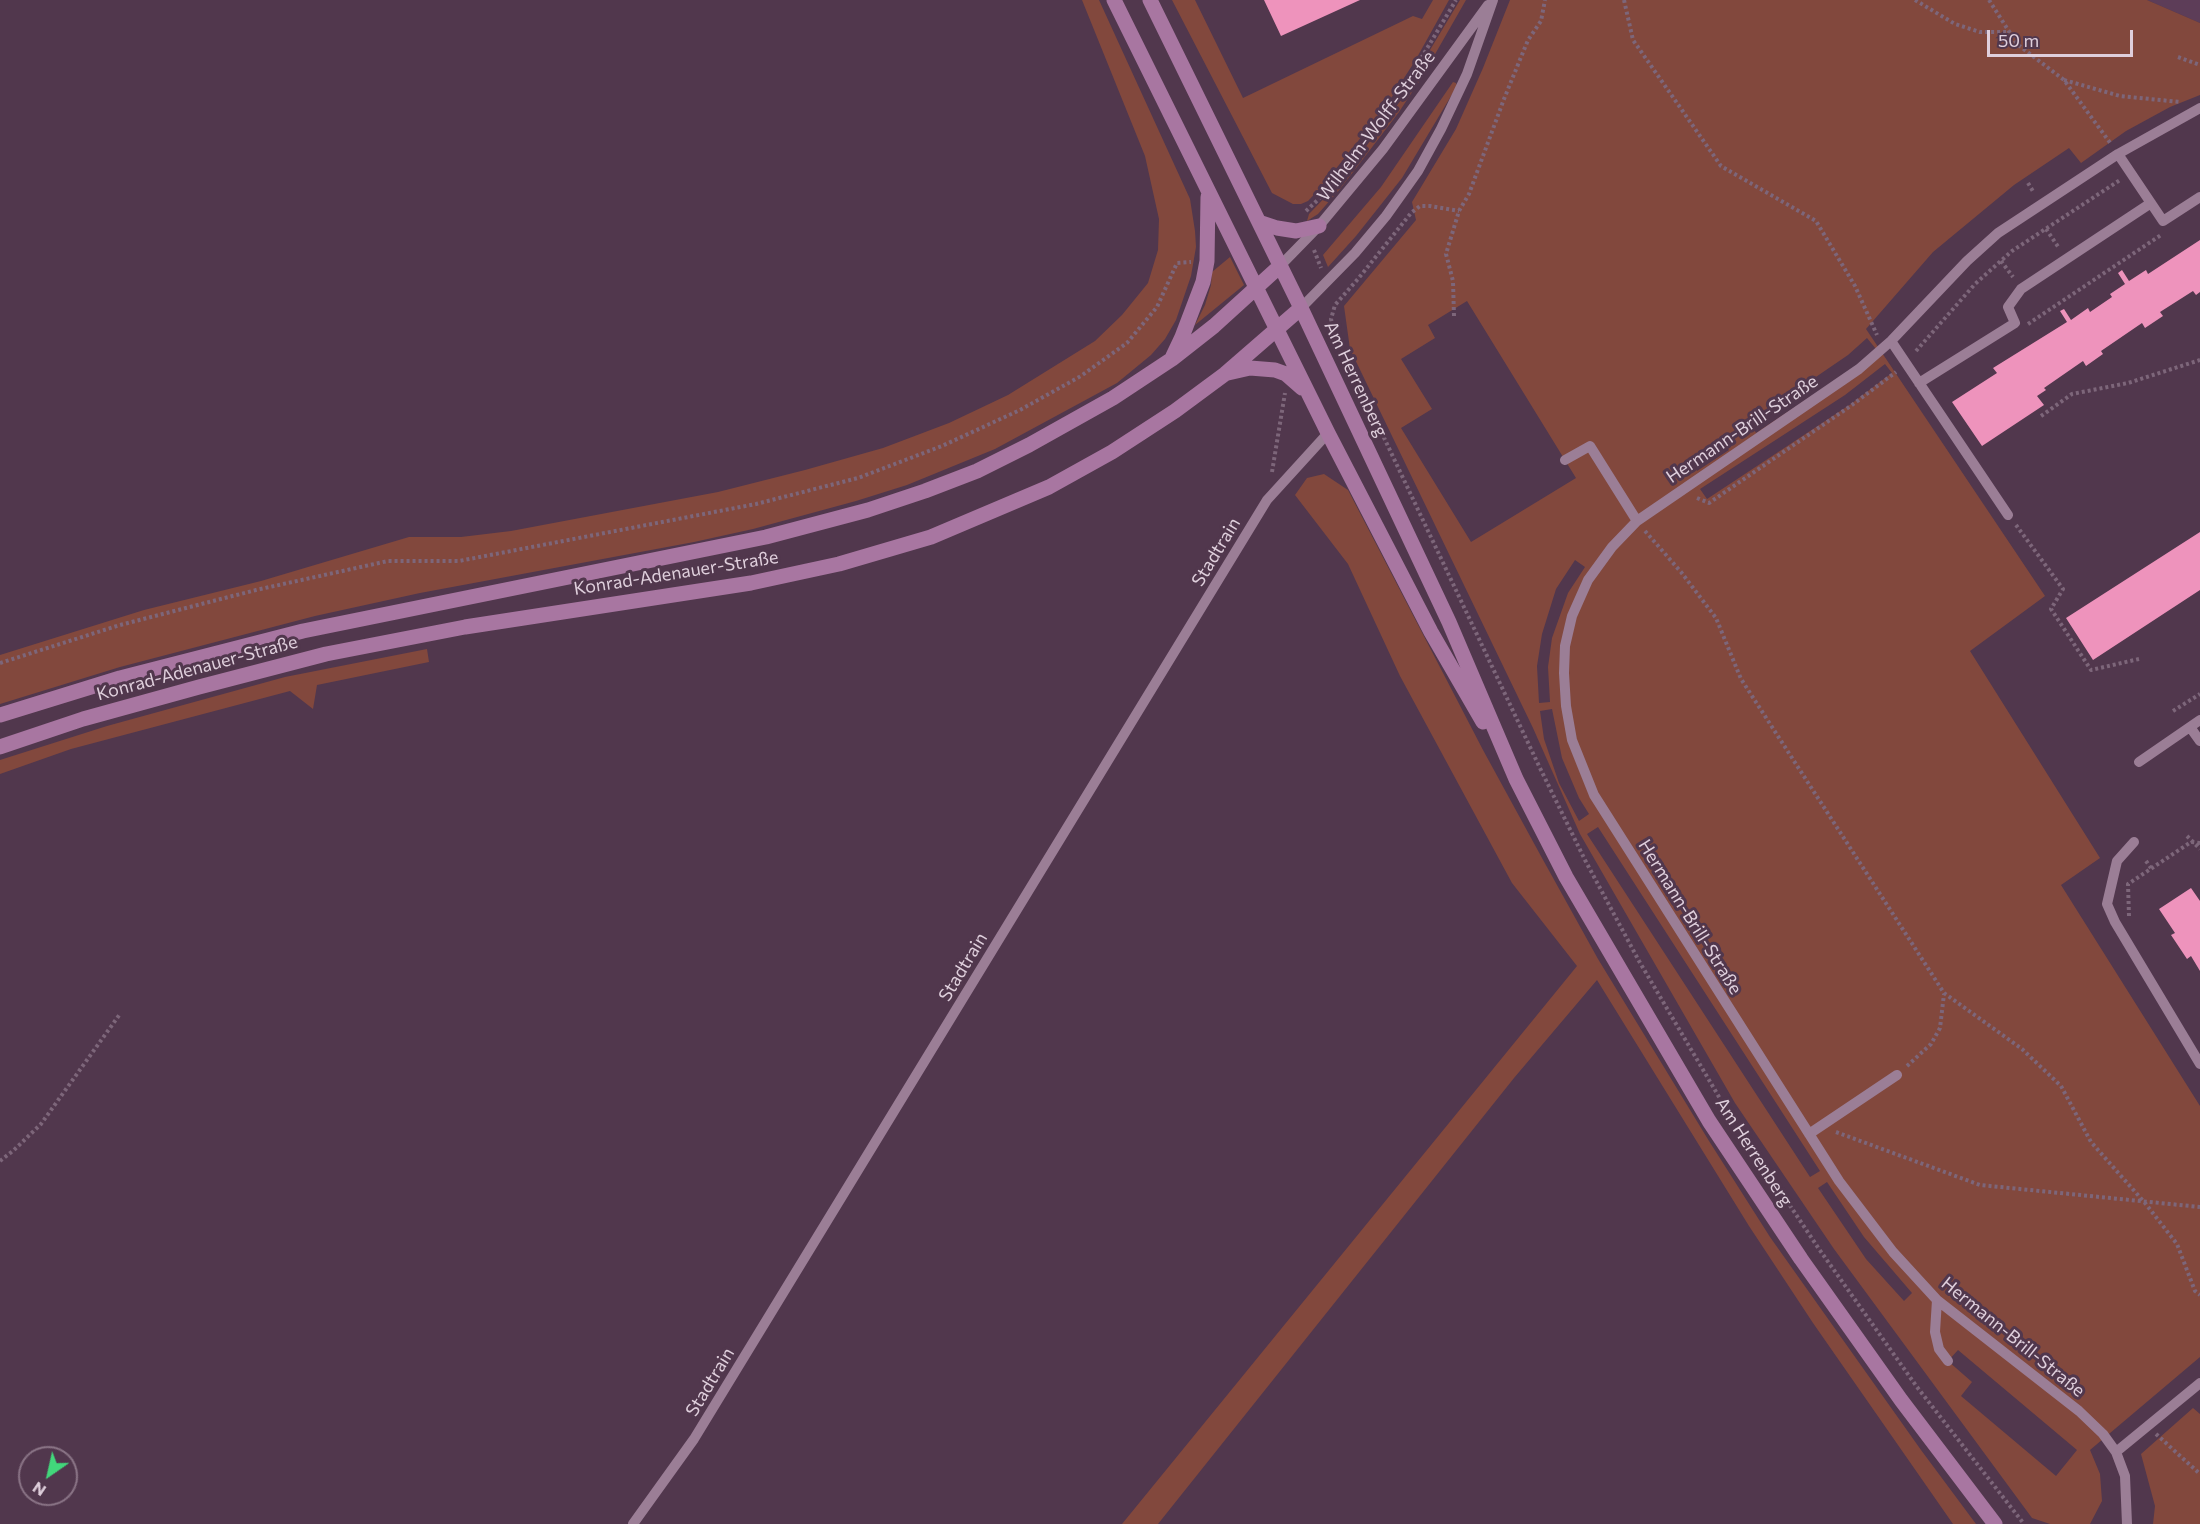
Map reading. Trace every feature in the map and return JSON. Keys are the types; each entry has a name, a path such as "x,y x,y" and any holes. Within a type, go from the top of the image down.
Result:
{"main road":[{"path":"1114,0 1208,194 1207,261 1203,282 1172,359"},
{"name":"Am Herrenberg","path":"1150,0 1301,308 1449,622 1516,779"},
{"name":"Am Herrenberg","path":"1208,194 1431,632 1516,779 1566,877 1709,1121 1801,1259 1901,1400 1995,1524"},
{"path":"1259,222 1287,231 1312,231"},
{"name":"Konrad-Adenauer-Straße","path":"0,715 120,678 303,631 722,547 868,510 956,479 1029,445 1113,398 1172,359 1280,266"},
{"name":"Konrad-Adenauer-Straße","path":"0,747 94,716 326,654 476,625 751,584 840,564 931,537 1049,487 1137,437 1225,374 1301,308"},
{"path":"1225,374 1250,368 1275,370 1286,374 1311,397"}],"street":[{"name":"Wilhelm-Wolff-Straße","path":"1280,266 1383,149 1492,0"},
{"name":"Wilhelm-Wolff-Straße","path":"1301,308 1355,253 1386,216 1418,171 1467,74 1492,0"},
{"name":"Hermann-Brill-Straße","path":"2127,1524 2126,1476 2116,1452 2103,1434 2079,1411 1937,1300 1893,1252 1839,1181 1594,795 1572,740 1566,706 1565,646 1572,616 1588,580 1612,547 1637,521 1859,369 1887,345 1967,261 1998,233 2118,154 2199,108"},
{"path":"2118,154 2163,221 2200,197"},
{"path":"1919,383 2015,323 2008,307 2021,289 2151,203"},
{"path":"1887,345 1906,363 2008,515"},
{"name":"Stadtrain","path":"633,1524 694,1439 1267,500 1328,433"},
{"path":"1565,460 1590,446 1637,521"},
{"path":"2139,762 2200,720"},
{"path":"2190,727 2200,741"},
{"path":"2134,842 2117,861 2107,904 2115,922 2200,1064"},
{"path":"1809,1134 1897,1075"},
{"path":"1937,1300 1935,1332 1939,1349 1948,1361"},
{"path":"2116,1452 2198,1387"}],"path":[{"path":"1356,156 1404,87 1456,0"},
{"path":"1454,315 1453,281 1446,254 1459,211 1469,195 1528,40 1541,21 1545,0"},
{"path":"1624,0 1633,40 1721,166 1816,221 1887,345"},
{"path":"1915,0 1955,24 1980,32 2008,33"},
{"path":"1989,0 2017,44 2064,80 2118,154"},
{"path":"2178,57 2200,65"},
{"path":"2064,80 2120,96 2175,100 2199,108"},
{"path":"1680,492 1709,503 1852,405 1906,363 1953,308 2012,251 2131,173"},
{"path":"1329,189 1300,216 1312,231 1335,304"},
{"path":"1336,338 1331,319 1335,304 1411,213 1420,206 1459,211"},
{"path":"2015,323 2027,325 2169,230 2163,221"},
{"path":"2046,229 2067,259"},
{"path":"0,663 120,625 256,590 377,563 459,561 756,504 858,478 942,446 1020,410 1081,376 1127,343 1157,307 1177,263 1207,261"},
{"path":"2001,261 2021,289"},
{"path":"2041,416 2072,394 2128,382 2200,360"},
{"path":"1349,366 1539,766 1585,860 1639,961 1732,1119 1819,1249 1917,1387 2024,1524"},
{"path":"1267,500 1286,390"},
{"path":"2008,515 2063,589 2051,609 2091,670 2139,659"},
{"path":"1637,521 1681,572 1716,618 1741,679 1944,993 2022,1049 2061,1086 2091,1142 2145,1203 2177,1244 2195,1291 2200,1295"},
{"path":"2174,711 2200,694"},
{"path":"2187,836 2200,849"},
{"path":"2129,919 2128,884 2192,842 2200,843"},
{"path":"2146,861 2151,868"},
{"path":"1897,1075 1930,1044 1940,1028 1944,993"},
{"path":"0,1161 41,1124 120,1014"},
{"path":"1821,1126 1980,1185 2200,1207"},
{"path":"2148,1426 2200,1474"}],"shaded area":[{"path":"1082,0 1099,0 1190,199 1195,231 1196,247 1191,276 1176,320 1165,339 1151,355 1117,383 995,449 907,485 856,501 753,529 694,542 420,593 315,616 120,667 0,704 0,655 144,610 261,581 409,537 461,537 511,531 718,492 883,448 949,423 1008,395 1095,341 1122,315 1148,283 1158,250 1159,219 1145,156"},
{"path":"1172,0 1195,0 1243,98 1413,16 1422,19 1433,0 1449,0 1415,61 1386,106 1308,201 1293,204 1272,193"},
{"path":"1460,0 1466,0 1399,112 1340,189 1318,214 1307,221 1309,214 1332,190 1397,105"},
{"path":"1510,0 2147,0 2200,23 2200,95 2170,107 2126,131 2081,163 2069,148 2014,185 1933,252 1866,329 2045,596 1970,651 2100,858 2061,885 2200,1106 2200,1357 2090,1450 2100,1474 2102,1501 2090,1524 2050,1524 2032,1518 1834,1249 1735,1103 1580,834 1533,728 1350,349 1344,306 1416,220 1412,202 1456,129","holes":["1467,301 1576,478 1471,542 1401,428 1432,409 1401,359 1435,338 1428,325","1867,338 1876,349 1858,365 1756,433 1750,422 1848,355","1885,364 1892,373 1851,404 1707,499 1700,489 1845,395","1721,438 1729,450 1697,471 1689,459","1575,560 1585,567 1568,593 1552,638 1548,667 1550,702 1539,703 1537,666 1542,634 1556,589","1552,709 1562,758 1579,798 1589,814 1579,821 1559,783 1544,739 1540,711","1598,827 1820,1171 1810,1177 1587,834","1827,1182 1864,1237 1912,1293 1904,1301 1866,1259 1818,1188","1958,1350 2077,1450 2056,1476 1961,1396 1972,1382 1948,1361"]},
{"path":"2147,0 2200,0 2200,23"},
{"path":"1453,82 1457,86 1402,178 1328,267 1323,255 1381,187"},
{"path":"1230,257 1244,285 1195,325 1205,305 1212,272"},
{"path":"1324,474 1348,490 1483,750 1598,959 1709,1141 1770,1237 1976,1524 1953,1524 1813,1323 1749,1226 1597,980 1514,1078 1158,1524 1122,1524 1577,966 1512,883 1400,676 1348,564 1295,495 1307,478"},
{"path":"427,649 429,662 317,685 313,709 290,691 71,749 0,774 0,760 107,726 285,677"},
{"path":"2193,1408 2200,1414 2200,1524 2153,1524 2155,1506 2141,1454"}],"building":[{"path":"1264,0 1360,0 1281,36"},
{"path":"2200,240 2200,292 2196,295 2193,291 2160,312 2163,316 2145,328 2142,323 2101,351 2103,354 2086,366 2083,361 2044,388 2046,390 2037,396 2044,405 1982,446 1952,402 1997,373 1993,368 2067,322 2060,311 2064,309 2071,320 2088,308 2090,312 2112,297 2110,294 2125,284 2118,273 2122,270 2129,281 2146,270 2148,274"},
{"path":"2200,532 2200,590 2093,660 2066,618"},
{"path":"2191,888 2200,901 2200,971 2191,956 2187,959 2171,935 2175,933 2159,909"}]}
